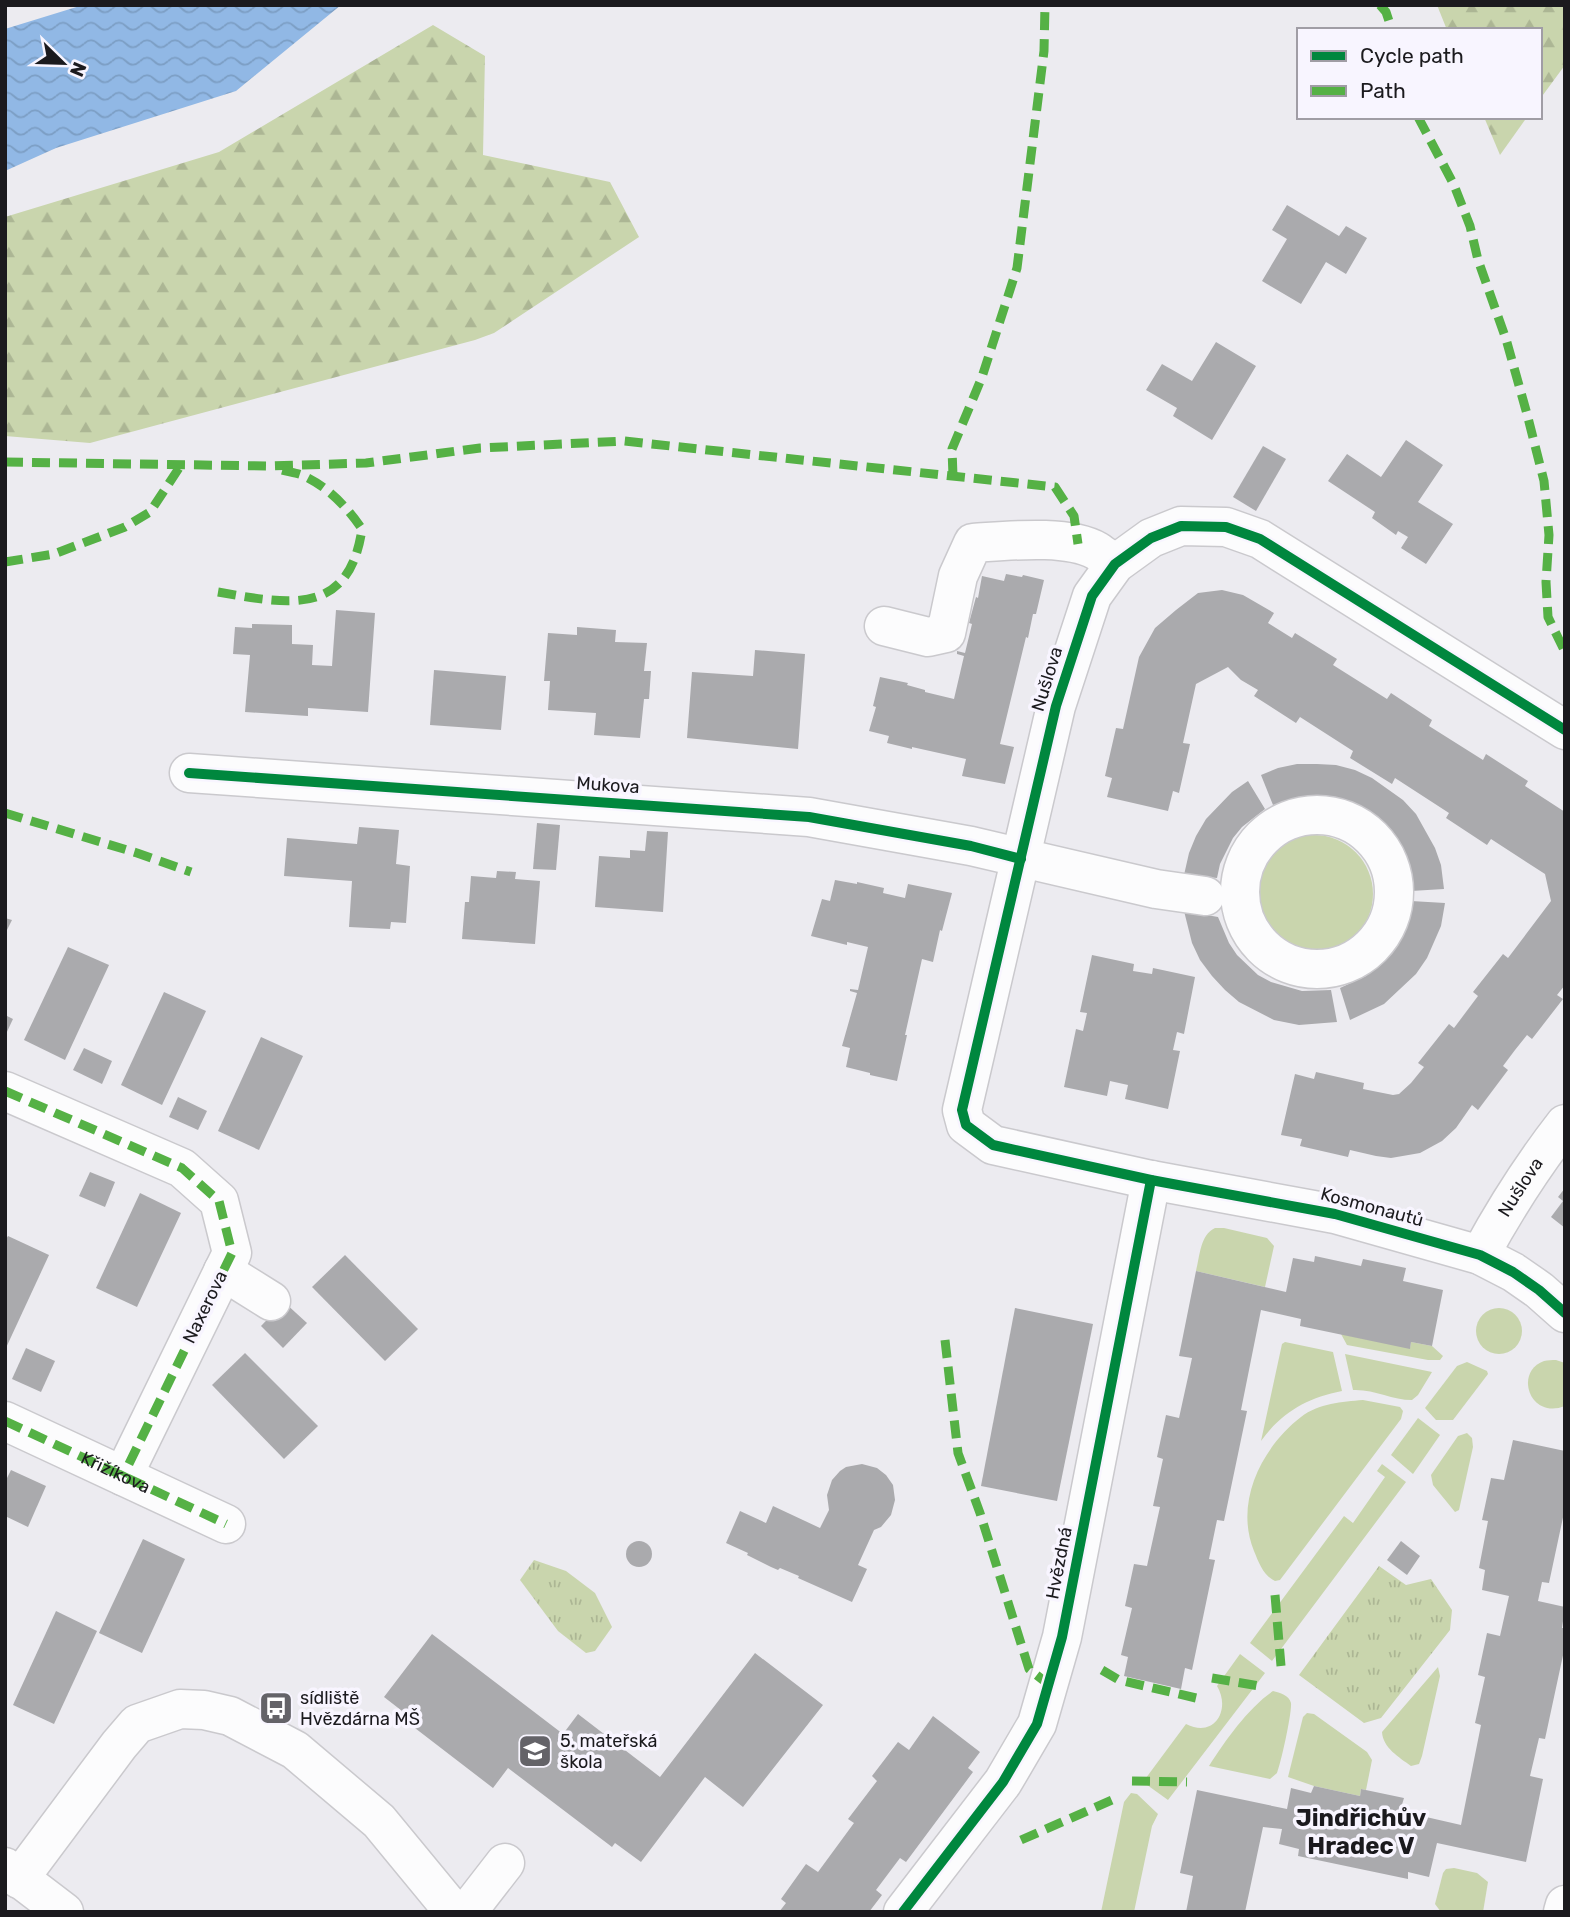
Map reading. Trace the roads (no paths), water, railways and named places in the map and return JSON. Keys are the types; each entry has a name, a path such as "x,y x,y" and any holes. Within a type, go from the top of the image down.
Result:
{"street":[{"name":"Nušlova","path":"1152,1180 993,1145 966,1125 962,1110 1056,706 1092,596 1115,564 1151,538 1181,526 1226,527 1260,539 1565,730"},
{"path":"884,626 928,637 946,633 958,576 973,543 1024,540 1078,544 1096,550 1115,564"},
{"name":"Mukova","path":"189,773 809,817 971,846 1157,889 1221,898"},
{"name":"Naxerova","path":"5,1091 182,1168 219,1201 232,1253 123,1476"},
{"name":"Nušlova","path":"1480,1255 1500,1218 1565,1124"},
{"name":"Kosmonautů","path":"1152,1180 1335,1214 1480,1255 1522,1278 1565,1313"},
{"name":"Hvězdná","path":"903,1912 1003,1782 1037,1724 1062,1637 1152,1180"},
{"path":"223,1271 271,1301"},
{"name":"Křižíkova","path":"5,1421 226,1524"},
{"path":"64,1912 12,1873 137,1724 180,1709 204,1710 230,1716 295,1750 379,1821 454,1912"},
{"path":"467,1912 505,1863"},
{"path":"1563,1912 1565,1905"}],"water":[{"path":"83,5 341,5 236,91 56,148 5,171 5,29"}],"place":[{"name":"sídliště Hvězdárna MŠ","path":"276,1708"},
{"name":"5. mateřská škola","path":"535,1751"}],"district":[{"name":"Jindřichův Hradec V","path":"1361,1832"}]}
